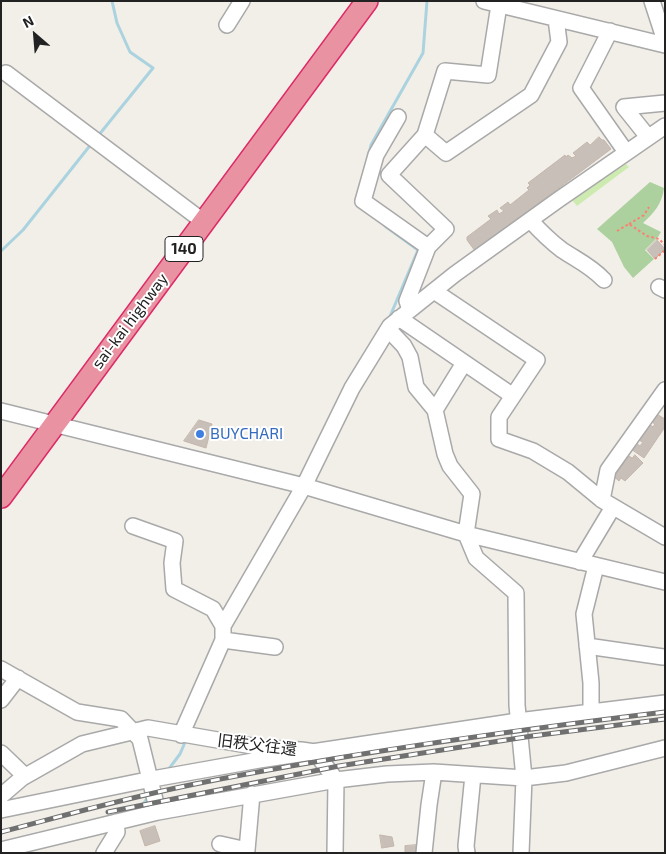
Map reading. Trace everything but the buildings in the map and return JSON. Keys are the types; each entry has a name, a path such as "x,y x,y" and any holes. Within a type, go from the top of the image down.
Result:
{"highway":[{"name":"sai-kai highway","path":"1,497 48,422 354,1"},
{"name":"sai-kai highway","path":"1,475 48,422 368,1"}],"street":[{"path":"227,25 242,1"},
{"path":"484,1 610,32 665,43 652,1"},
{"path":"181,734 223,633 304,486 352,388 397,321 407,302 428,247 446,229 389,175 425,135 445,71 488,75 499,5"},
{"path":"425,135 446,153 531,95 559,42 556,19"},
{"path":"610,32 581,88 627,157"},
{"path":"6,73 196,216"},
{"path":"648,137 624,107 665,103"},
{"path":"398,117 376,155 362,201 428,247"},
{"path":"397,321 434,290 530,220 627,157 648,137 665,126"},
{"path":"530,220 545,236 563,250 593,268 604,280"},
{"path":"434,290 537,360 499,416 499,439 532,451 568,472 608,504 665,536"},
{"path":"397,321 513,396"},
{"path":"397,321 404,346 410,357 416,387 436,410 445,454 450,466 472,494 466,534 476,558 516,593 517,705 524,778 521,853"},
{"path":"436,410 464,363"},
{"path":"580,562 608,504 608,470 662,400"},
{"path":"1,411 304,486 466,534 665,582"},
{"path":"133,526 176,541 172,563 174,589 213,609 223,633"},
{"path":"591,713 591,683 584,614 596,566"},
{"path":"223,633 275,647"},
{"path":"587,646 663,657"},
{"path":"1,669 77,712 121,719 134,730 140,739 158,812"},
{"path":"1,700 18,678"},
{"path":"1,810 262,754 315,752 518,721 665,703"},
{"name":"旧秩父往還","path":"1,796 25,776 82,744 134,730 148,728 181,734 262,754"},
{"path":"1,850 158,812 336,780 387,774 434,772 524,778 566,773 665,748"},
{"name":"旧秩父往還","path":"315,752 336,780"},
{"path":"1,753 25,776"},
{"path":"424,853 434,772"},
{"path":"467,853 466,846 473,775"},
{"path":"335,853 336,780"},
{"path":"220,844 247,850 252,794"},
{"path":"104,853 117,832 116,822"}],"path":[{"path":"617,231 644,215 649,207"},
{"path":"630,224 647,236 659,239 665,245"},
{"path":"655,259 665,250"}],"green space":[{"path":"626,164 629,167 577,206 572,200 562,204"},
{"path":"650,182 664,188 657,208 643,223 661,232 645,250 654,259 633,278 624,267 612,242 597,229"}],"waterway":[{"path":"98,136 153,68 130,52 117,23 112,1"},
{"path":"369,153 371,145 423,53 427,1"},
{"path":"1,251 23,230 92,143"},
{"path":"385,226 418,250 390,320"},
{"path":"168,770 180,754 186,740"},
{"path":"138,811 149,796"}],"railway":[{"path":"1,832 146,795 312,762 547,727 665,712"},
{"path":"108,812 339,766 532,736 665,719"}],"place":[{"name":"BUYCHARI","path":"200,434"}]}
